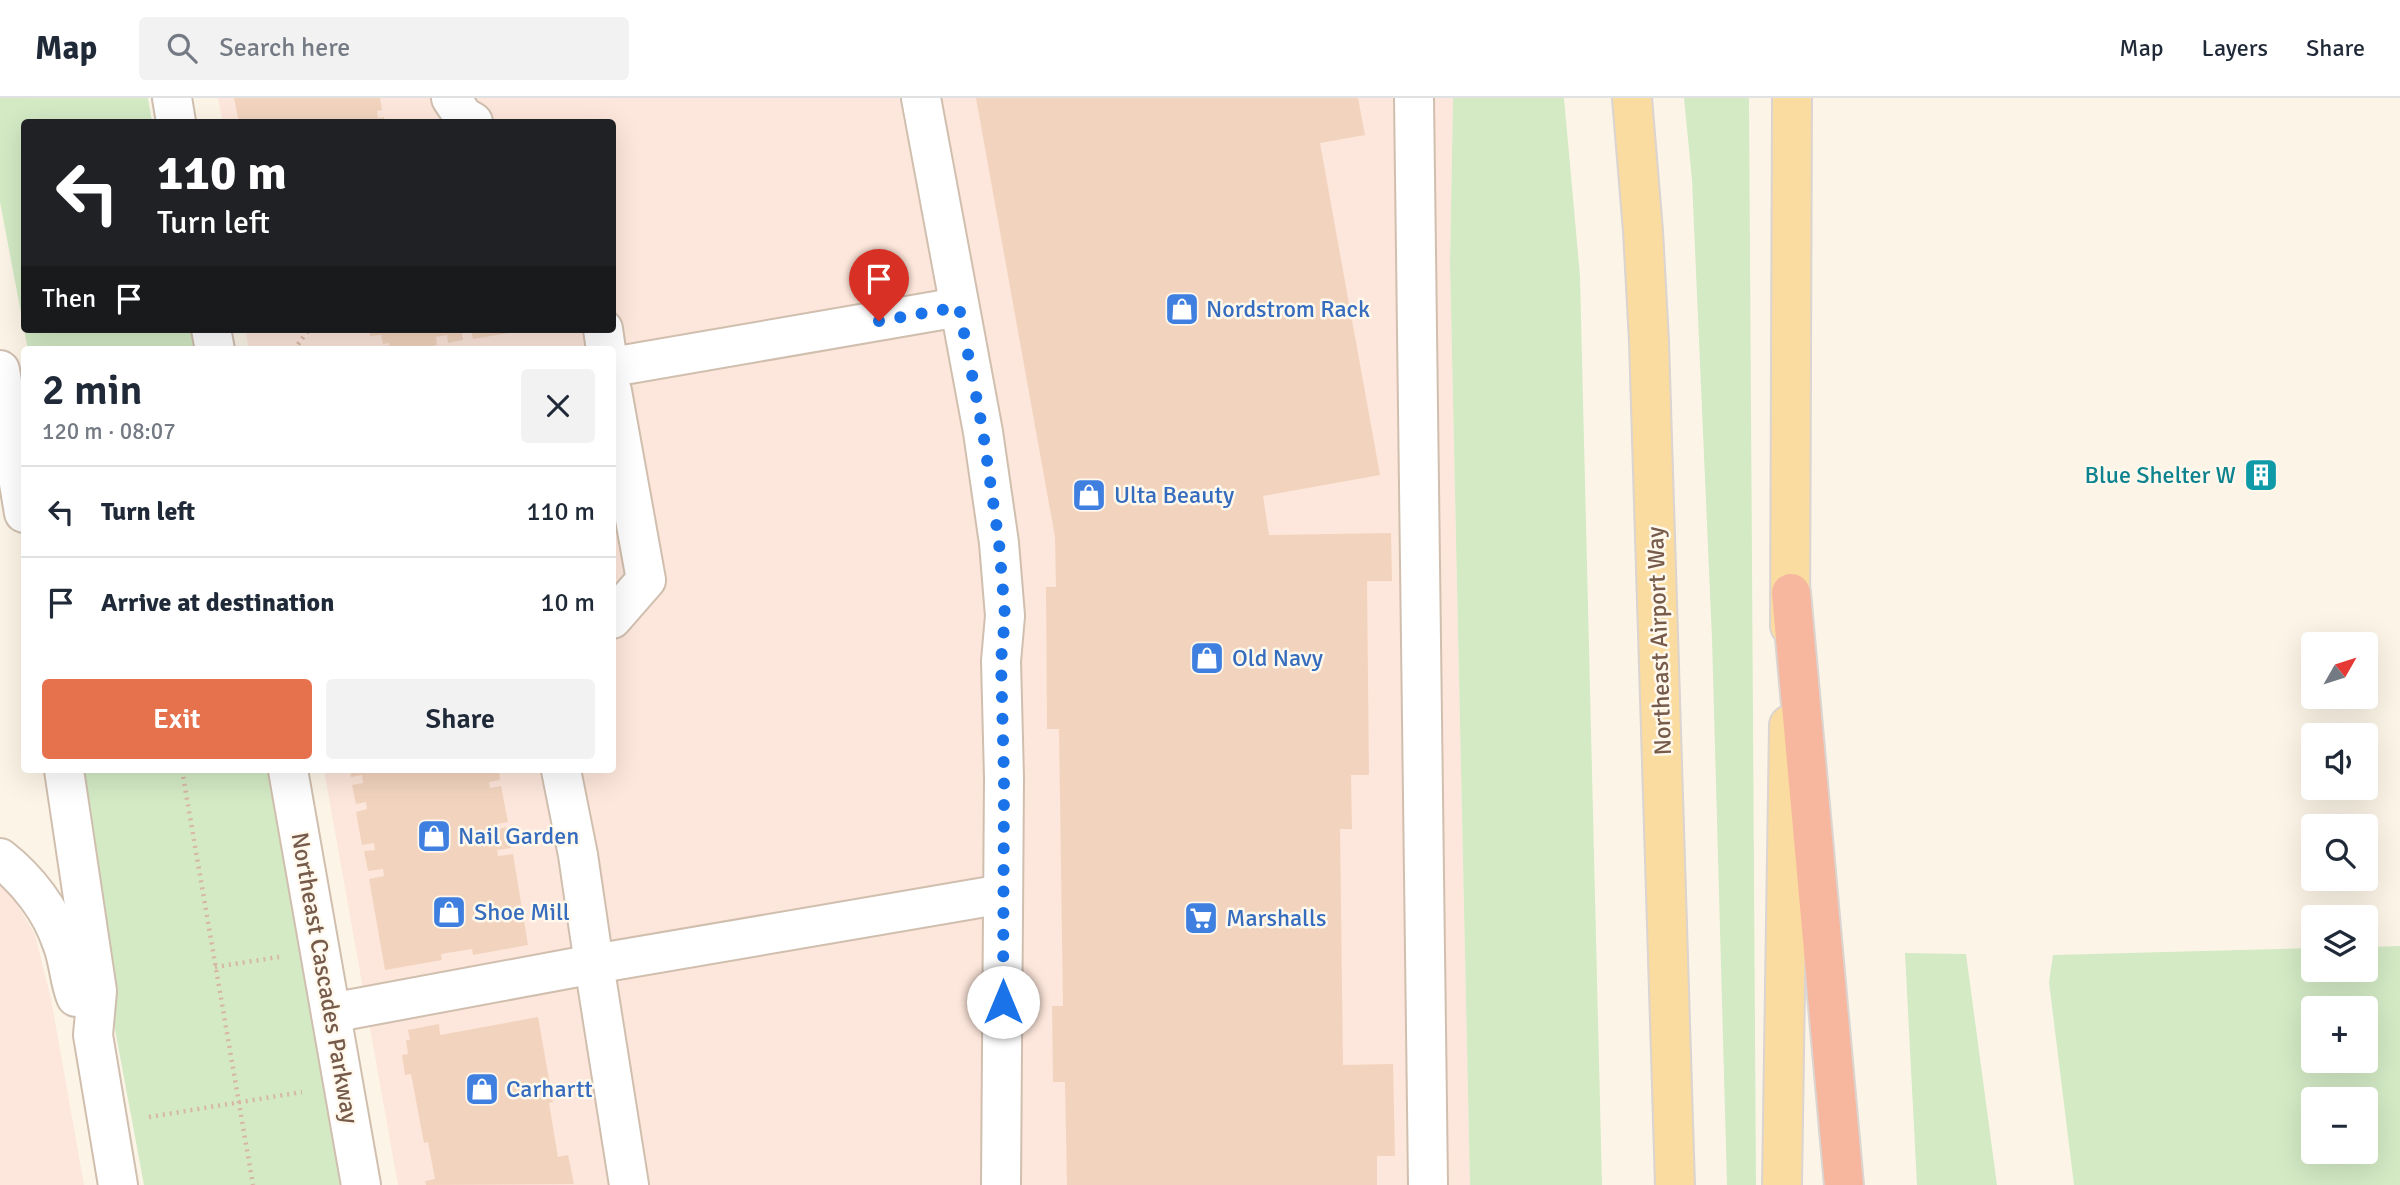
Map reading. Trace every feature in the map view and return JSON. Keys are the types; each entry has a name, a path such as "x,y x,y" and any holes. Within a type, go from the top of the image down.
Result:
{"highway":[{"path":"1791,593 1844,1185"}],"main road":[{"name":"Northeast Airport Way","path":"1632,98 1649,342 1675,1185"},
{"path":"1782,1185 1791,593 1793,98"}],"street":[{"path":"172,98 176,119"},
{"path":"451,98 468,119"},
{"path":"921,98 983,432 999,543 1005,616 1001,661 1001,1185"},
{"path":"1414,98 1428,1185"},
{"path":"616,366 959,307"},
{"path":"0,370 21,479"},
{"path":"616,413 646,580 616,614"},
{"path":"64,773 97,991 93,1035 118,1185"},
{"name":"Northeast Cascades Parkway","path":"289,773 361,1185"},
{"path":"562,773 578,855 629,1185"},
{"path":"0,858 44,904 62,943 74,994 93,1035"},
{"path":"331,1013 594,964 1003,894"}],"path":[{"path":"183,773 253,1185"},
{"path":"215,967 291,955"},
{"path":"138,1119 312,1091"}],"shaded area":[{"path":"218,98 1453,98 1450,263 1470,1185 398,1185 325,773 616,773 616,346 248,346 246,333 616,333 616,119 222,119"},
{"path":"0,885 10,891 35,935 51,999 84,1185 0,1185"}],"green space":[{"path":"0,98 148,98 152,119 21,119 21,313 0,202"},
{"path":"1453,98 1564,98 1580,276 1602,1185 1470,1185 1450,263"},
{"path":"1684,98 1749,98 1756,1185 1727,1185 1712,639 1692,180"},
{"path":"25,333 192,333 194,346 27,346"},
{"path":"84,773 272,773 350,1185 144,1185 98,924"},
{"path":"2400,946 2400,1185 2074,1185 2049,982 2053,955 2301,948 2301,982 2378,982 2378,947"},
{"path":"1905,953 1966,954 1997,1185 1917,1185"}],"building":[{"path":"234,98 380,98 382,110 377,111 378,118 384,119 238,119"},
{"path":"976,98 1358,98 1365,135 1320,143 1380,475 1263,496 1269,535 1391,533 1392,581 1367,581 1369,775 1351,775 1352,829 1340,829 1343,1065 1393,1064 1395,1156 1377,1156 1377,1185 1067,1185 1065,1082 1053,1082 1052,1006 1063,1006 1059,729 1047,729 1046,587 1056,587 1055,537"},
{"path":"370,333 462,333 463,340 448,343 447,335 436,337 437,345 389,346 389,343 383,344 381,335 370,336"},
{"path":"472,333 509,333 473,339"},
{"name":"Blue Shelter W","path":"2261,460 2275,475 2260,490 2246,474"},
{"path":"350,773 499,773 500,780 489,782 490,788 501,786 508,822 497,824 498,829 507,827 511,848 497,850 498,856 513,854 528,945 473,955 472,949 441,954 442,960 385,970 369,879 384,876 383,869 368,871 364,851 375,850 374,843 362,845 356,812 367,809 366,802 356,804 352,785 363,783 362,775 351,777"},
{"name":"Carhartt","path":"538,1017 553,1102 549,1103 558,1157 568,1155 574,1184 426,1185 425,1181 435,1179 428,1142 424,1143 411,1074 405,1075 402,1055 408,1054 408,1030 439,1024 440,1035"}],"place":[{"name":"Nordstrom Rack","path":"1182,309"},
{"name":"Blue Shelter W","path":"2261,475"},
{"name":"Ulta Beauty","path":"1089,495"},
{"name":"Old Navy","path":"1207,658"},
{"name":"Nail Garden","path":"434,836"},
{"name":"Shoe Mill","path":"449,912"},
{"name":"Marshalls","path":"1201,918"},
{"name":"Carhartt","path":"482,1089"}],"route":[{"path":"879,321 959,307 983,432 999,543 1005,616 1001,661 1004,778 1003,1002"}]}
